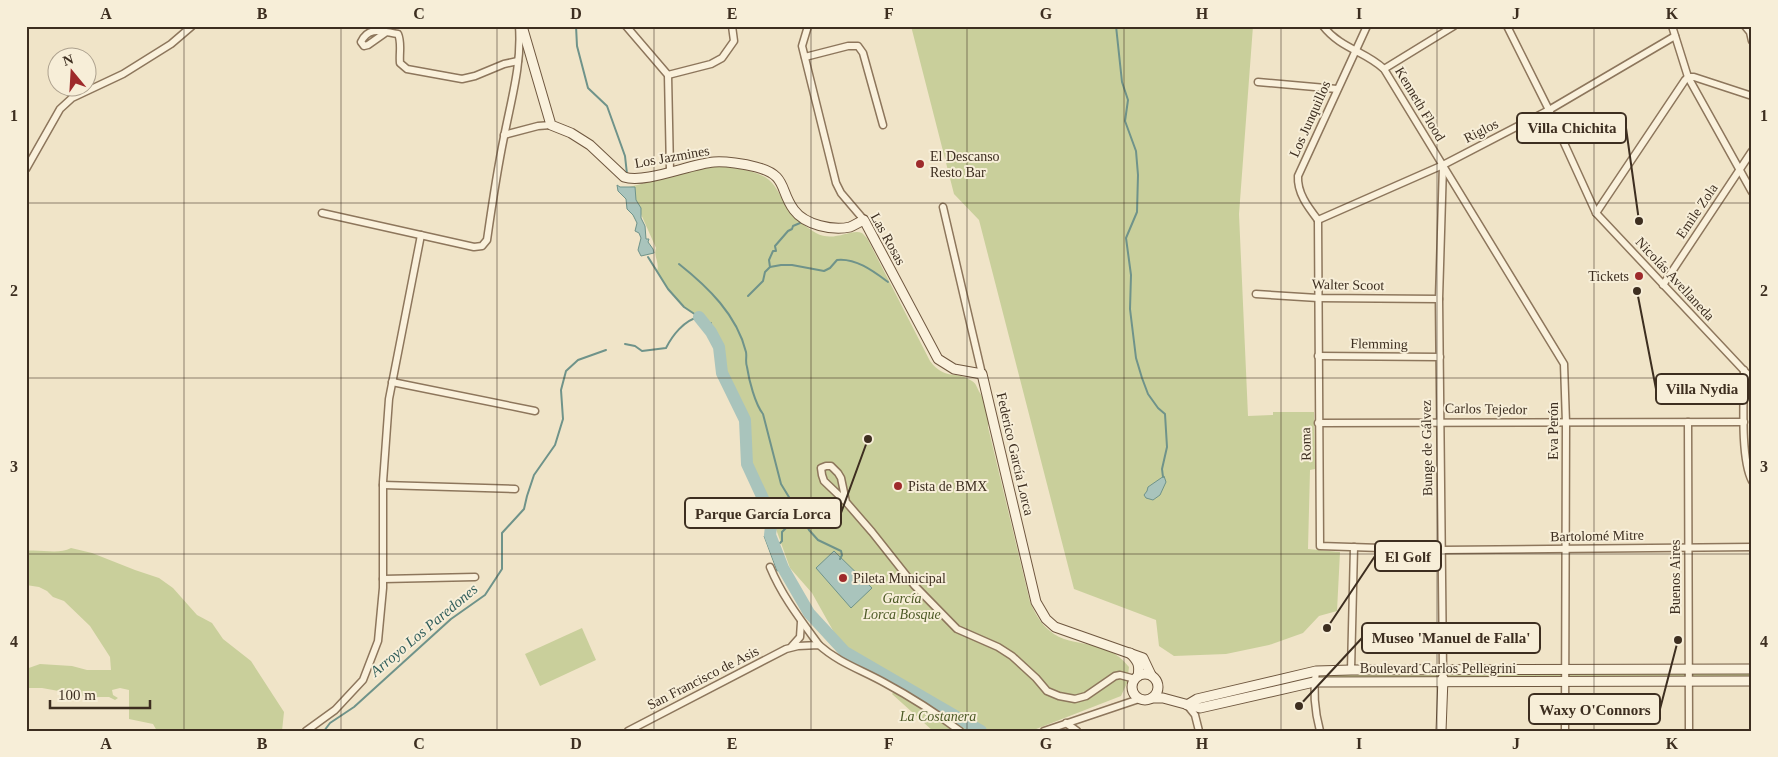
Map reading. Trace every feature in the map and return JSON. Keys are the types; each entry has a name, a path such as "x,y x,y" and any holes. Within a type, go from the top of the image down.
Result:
{"street":[{"path":"26,169 60,109 72,98 123,74 172,44 192,26"},
{"path":"322,213 474,247 482,246 487,240 504,136 514,90 521,26"},
{"path":"504,136 538,126 551,125 521,26"},
{"path":"626,26 668,74 670,171"},
{"path":"668,74 703,66 722,58 734,41 732,26"},
{"name":"Las Rosas","path":"808,26 802,46 836,183 841,193 864,220 938,359 954,368 982,374"},
{"name":"Kenneth Flood","path":"1324,26 1331,36 1348,48 1378,63 1384,69 1443,165"},
{"name":"Los Junquillos","path":"1318,220 1308,208 1299,189 1298,176 1367,26"},
{"path":"1384,69 1454,26"},
{"name":"Nicolás Avellaneda","path":"1507,26 1549,110 1596,214 1752,379"},
{"path":"1672,26 1688,77 1752,192"},
{"path":"1745,26 1750,32 1752,41"},
{"path":"385,33 398,34 401,40 400,63 407,69 462,79 518,61"},
{"name":"Riglos","path":"1318,220 1443,165 1549,110 1675,36"},
{"path":"804,57 848,46 858,46 863,53 883,125"},
{"path":"1596,214 1684,80 1688,77 1694,77 1752,96"},
{"path":"1258,82 1337,89"},
{"name":"Los Jazmines","path":"551,125 572,133 590,145 624,177 647,176 715,162 757,167 777,177 782,182 788,201 795,212 810,221 835,229 851,226 864,220"},
{"name":"Emile Zola","path":"1662,285 1752,152"},
{"name":"Bunge de Gálvez","path":"1441,731 1443,671 1439,299 1443,165"},
{"name":"Eva Perón","path":"1443,165 1564,364 1566,423 1565,731"},
{"name":"Federico García Lorca","path":"942,207 1036,602 1046,619 1056,627 1143,658 1150,675 1158,686 1187,705"},
{"name":"Roma","path":"1318,220 1320,546 1442,550"},
{"path":"306,731 335,710 363,680 378,641 383,579 383,485 389,398 421,235"},
{"name":"Walter Scoot","path":"1256,294 1318,298 1439,299"},
{"name":"Flemming","path":"1318,356 1440,358"},
{"path":"1744,370 1744,422 1747,467 1752,481"},
{"path":"392,382 535,410"},
{"name":"Carlos Tejedor","path":"1318,423 1440,421 1566,423 1744,422"},
{"name":"Buenos Aires","path":"1688,422 1688,731"},
{"path":"846,502 841,478 838,473 831,466 821,468 824,481 846,502 914,585 957,629 998,647 1012,656 1047,691 1075,699 1086,696 1115,676 1137,677 1146,674 1150,675"},
{"path":"383,485 515,489"},
{"name":"Bartolomé Mitre","path":"1442,550 1752,547"},
{"path":"1352,670 1354,548"},
{"path":"770,567 778,586 801,621 819,645 832,657 885,683 936,713 960,731"},
{"path":"383,579 474,577"},
{"path":"789,648 800,637 801,621"},
{"name":"San Francisco de Asis","path":"628,731 789,648 819,645"},
{"path":"1128,652 1140,666 1137,677 1133,682 1132,690 1135,696 1140,699 1169,700 1187,705 1195,715 1199,731"},
{"name":"Boulevard Carlos Pellegrini","path":"1187,705 1197,699 1316,671 1752,669"},
{"path":"1316,671 1314,682 1316,711 1320,731"},
{"name":"Boulevard Carlos Pellegrini","path":"1187,705 1200,708 1314,682 1752,681"},
{"path":"1152,698 1158,686"},
{"path":"1044,731 1140,699"},
{"path":"1066,723 1077,731"}],"green space":[{"path":"911,26 1253,26 1239,214 1248,416 1273,415 1273,412 1314,412 1315,469 1310,470 1308,549 1340,552 1337,611 1319,616 1303,633 1269,645 1226,654 1174,656 1159,646 1156,620 1074,589 979,220 954,194"},
{"path":"716,165 747,170 765,177 775,186 795,217 816,233 829,237 858,232 867,238 930,361 941,371 961,376 974,382 984,401 988,414 988,427 1030,602 1036,614 1046,628 1059,637 1099,647 1120,657 1129,667 1127,683 1121,696 1031,731 933,731 892,694 900,684 914,687 845,652 812,593 790,568 772,518 747,464 744,420 722,373 719,347 711,332 697,315 684,307 668,289 657,271 656,248 629,187"},
{"path":"71,548 92,553 159,578 173,588 197,615 212,623 223,639 251,661 284,712 282,731 157,731 153,724 129,719 129,690 120,688 112,690 113,695 118,698 115,700 109,697 92,697 42,688 26,688 26,669 40,664 72,666 87,670 111,670 110,657 90,626 64,601 53,597 39,587 26,585 26,551 61,551"},
{"path":"582,628 596,660 540,686 525,654"},
{"path":"1752,670 1752,680 1314,682 1200,708 1197,699 1316,671"}],"water":[{"path":"617,185 620,187 635,187 636,200 641,208 641,218 645,226 646,239 649,239 648,242 654,253 641,256 638,250 641,238 639,233 635,231 637,223 627,209 626,199 618,191"},
{"path":"1164,476 1166,482 1160,495 1153,500 1146,498 1144,495 1148,487"},
{"path":"774,535 787,567 777,571 764,536"},
{"name":"Pileta Municipal","path":"834,551 872,588 851,608 816,568"}],"waterway":[{"path":"576,26 577,46 588,88 607,106 625,156 627,174"},
{"path":"1116,26 1122,82 1128,100 1125,121 1136,151 1138,175 1137,212 1126,238 1131,275 1130,309 1136,358 1142,378 1148,394 1165,414 1167,447 1162,469 1163,477"},
{"path":"748,296 763,281 765,272 770,267 769,260 773,251 776,251 775,246 793,226 800,223"},
{"path":"648,257 668,289 684,307 699,317"},
{"path":"770,267 792,265 824,271 830,268 837,260 844,260 858,263 888,282"},
{"path":"679,264 711,292 736,326 746,352 746,363 751,385 757,404 763,414 781,484 809,530 818,540 841,551 840,559"},
{"name":"Arroyo Los Paredones","path":"625,344 635,346 642,351 666,348 675,334 688,321 699,317"},
{"path":"699,317 711,332 719,347 722,373 745,420 747,464 772,518 770,535 783,568 809,613 845,652 981,731"},
{"path":"711,323 709,326 711,332"},
{"name":"Arroyo Los Paredones","path":"324,731 330,723 354,707 451,619 485,595 502,569 502,533 524,509 534,475 555,445 563,419 561,390 566,371 578,360 606,350"},
{"path":"777,546 782,541 782,532 787,527 788,522 791,521 797,524 803,521"}],"place":[{"name":"El Descanso Resto Bar","path":"920,164"},
{"name":"Villa Chichita","path":"1639,221"},
{"name":"Tickets","path":"1639,276"},
{"name":"Villa Nydia","path":"1637,291"},
{"name":"Parque García Lorca","path":"868,439"},
{"name":"Pista de BMX","path":"898,486"},
{"name":"Pileta Municipal","path":"843,578"},
{"name":"El Golf","path":"1327,628"},
{"name":"Waxy O'Connors","path":"1678,640"},
{"name":"Museo 'Manuel de Falla'","path":"1299,706"}],"park label":[{"name":"García Lorca Bosque","path":"902,606"},
{"name":"La Costanera","path":"938,716"}]}
